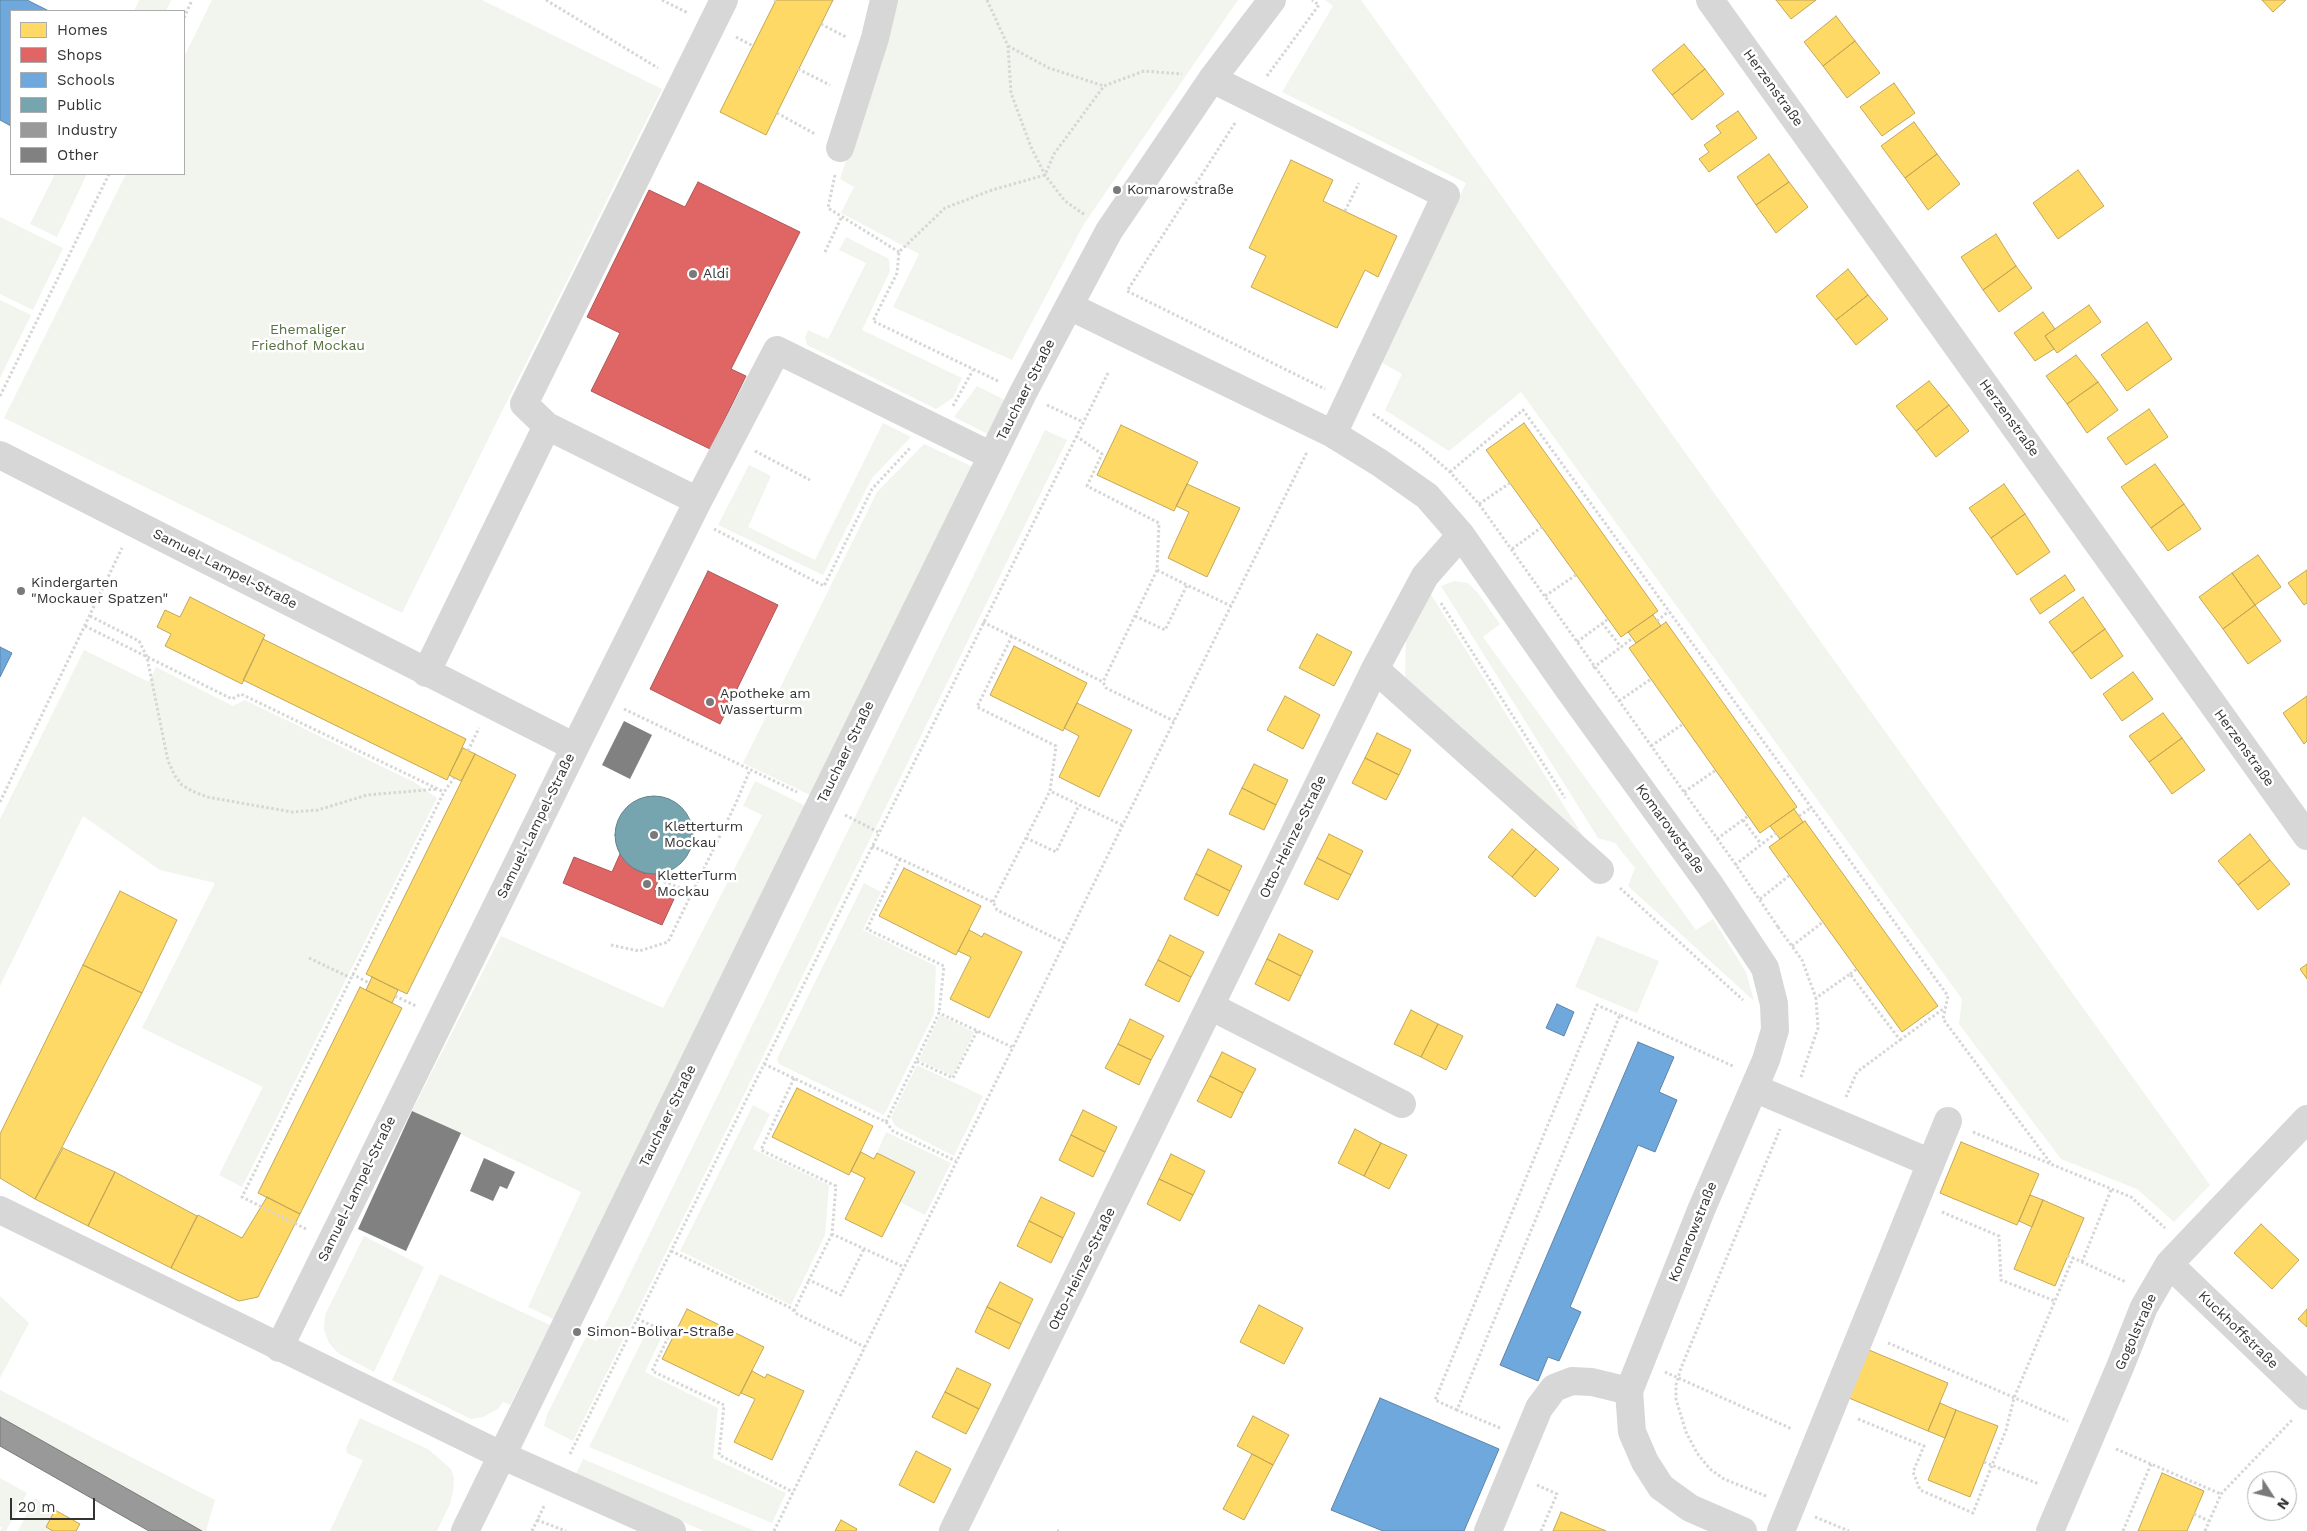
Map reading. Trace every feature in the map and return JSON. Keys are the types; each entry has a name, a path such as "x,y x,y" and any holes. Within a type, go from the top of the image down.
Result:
{"street":[{"path":"703,514 547,426 524,404 724,0"},
{"path":"840,148 875,38 884,0"},
{"name":"Tauchaer Straße","path":"465,1531 992,456 1069,306 1109,231 1209,83 1272,0"},
{"name":"Herzenstraße","path":"1710,0 2307,836"},
{"path":"1209,83 1251,98 1446,195 1348,401 1326,430"},
{"name":"Komarowstraße","path":"1069,306 1326,430 1380,463 1427,496 1461,535 1567,687 1710,885 1765,968 1774,1004 1775,1030 1766,1060 1702,1208 1629,1391 1632,1432 1645,1462 1661,1487 1690,1508 1743,1531"},
{"path":"574,747 703,514 731,439 777,350 929,423 992,456"},
{"path":"426,673 547,426"},
{"name":"Samuel-Lampel-Straße","path":"0,455 574,747 279,1348"},
{"name":"Otto-Heinze-Straße","path":"953,1531 1375,669 1425,576 1461,535"},
{"path":"1375,669 1600,870"},
{"path":"1210,1006 1402,1104"},
{"path":"1756,1083 1791,1104 1931,1163"},
{"name":"Gogolstraße","path":"2050,1531 2144,1306 2152,1293 2177,1255 2307,1119"},
{"path":"1781,1531 1948,1121"},
{"path":"0,1210 501,1455 672,1531"},
{"name":"Kuckhoffstraße","path":"2177,1255 2300,1407"},
{"path":"1488,1531 1539,1408 1554,1388 1572,1381 1592,1382 1629,1391"}],"path":[{"path":"185,16 192,0"},
{"path":"546,0 683,83"},
{"path":"987,0 1008,46 1011,93 1031,147 1045,175 1065,201 1109,231"},
{"path":"1312,0 1319,5 1251,98 1127,290 1391,424 1450,472 1479,504 1512,549 1778,927"},
{"path":"1008,46 1049,68 1104,86"},
{"path":"798,69 855,98"},
{"path":"1045,175 1054,154 1104,86 1144,71 1185,74 1209,83"},
{"path":"776,113 840,148 828,208 899,252"},
{"path":"0,396 109,175"},
{"path":"1001,383 873,321 896,272 899,252 945,208 992,190 1045,175"},
{"path":"825,252 842,216"},
{"path":"703,514 824,586 872,489 918,440 929,423 949,413 973,370"},
{"path":"532,1531 878,832 1109,371"},
{"path":"1040,402 1083,422"},
{"path":"1427,496 1450,472 1523,410 1948,996 1944,1019 2052,1165"},
{"path":"774,1531 1231,606 1326,430"},
{"path":"1076,436 1102,454 1087,486 1159,523 1157,570 1103,682"},
{"path":"731,439 810,480"},
{"path":"1479,504 1510,483"},
{"path":"0,802 134,523"},
{"path":"1512,549 1542,527"},
{"path":"1157,570 1231,606"},
{"path":"1544,596 1576,575"},
{"path":"1425,576 1567,801"},
{"path":"1135,616 1165,630 1187,585"},
{"path":"1657,620 1669,610"},
{"path":"90,616 139,641 146,657 168,761 175,776 182,785 192,791 207,797 292,812 318,810 351,799 384,792 438,788"},
{"path":"1578,642 1608,619"},
{"path":"983,622 1103,682 1106,688 1174,721"},
{"path":"1602,623 1621,647"},
{"path":"85,626 232,698 241,694 444,792"},
{"path":"993,902 1050,791 1056,746 978,707 1012,636"},
{"path":"1595,667 1633,638"},
{"path":"1619,701 1651,679"},
{"path":"622,708 878,832"},
{"path":"1651,746 1683,724"},
{"path":"611,945 639,951 668,942 735,805 750,770"},
{"path":"1684,792 1716,770"},
{"path":"332,1242 242,1197 444,792 454,778"},
{"path":"1050,791 1122,826"},
{"path":"1026,838 1056,852 1079,805"},
{"path":"1799,816 1812,807"},
{"path":"1717,838 1748,816"},
{"path":"1743,820 1761,844"},
{"path":"1736,865 1776,834"},
{"path":"872,846 993,902 997,910 1065,942"},
{"path":"886,1122 939,1013 944,966 866,928 900,859"},
{"path":"1600,870 1775,1030"},
{"path":"1760,899 1790,875"},
{"path":"658,880 691,892"},
{"path":"1792,946 1823,922"},
{"path":"309,958 370,983"},
{"path":"1849,1531 1724,1479 1710,1469 1697,1453 1679,1416 1676,1399 1678,1378 1791,1104 1818,1028 1816,998 1857,969"},
{"path":"1850,974 1900,1040"},
{"path":"1526,1439 1435,1400 1597,1005 1756,1083"},
{"path":"1834,1123 1857,1072 1946,1007"},
{"path":"939,1013 1012,1047"},
{"path":"1883,1017 1888,1013"},
{"path":"1457,1410 1620,1015"},
{"path":"916,1061 954,1078 977,1031"},
{"path":"764,1064 886,1122 893,1131 956,1161"},
{"path":"794,1078 761,1150 836,1186 832,1234 794,1311"},
{"path":"1948,1121 2131,1197 2177,1255"},
{"path":"2082,1262 2111,1190"},
{"path":"1915,1201 1999,1236 2001,1280 2055,1301"},
{"path":"832,1234 904,1267"},
{"path":"808,1280 841,1296 864,1249"},
{"path":"670,1251 865,1346"},
{"path":"2068,1256 2152,1293"},
{"path":"1831,1408 1924,1446 1913,1472 1920,1490 1973,1513 2006,1430 2014,1398 2073,1258"},
{"path":"637,1318 670,1333 652,1371 724,1406 719,1455 793,1492"},
{"path":"1862,1332 2014,1398 2151,1464 2221,1494"},
{"path":"1641,1362 1818,1440"},
{"path":"2205,1531 2221,1494 2300,1407"},
{"path":"1984,1462 2066,1495"},
{"path":"2123,1531 2151,1464"},
{"path":"1511,1474 1557,1494 1541,1531"},
{"path":"2194,1514 2209,1521"},
{"path":"537,1520 566,1531"}],"green space":[{"path":"139,0 171,0 166,10 134,10"},
{"name":"Ehemaliger Friedhof Mockau","path":"212,0 482,0 662,89 402,613 4,418 126,175 185,175 185,55"},
{"path":"897,0 1238,0 1084,224 1012,360 893,307 919,254 841,213 854,187 840,179"},
{"path":"1325,0 1361,0 2210,1185 2174,1222 2137,1189 2061,1159 1959,1024 1962,999 1521,392 1449,451 1385,410 1402,374 1379,361 1466,183 1282,92 1333,6"},
{"path":"54,175 87,175 57,237 30,224"},
{"path":"0,217 63,248 33,310 0,294"},
{"path":"846,237 889,259 890,271 862,330 962,378 953,398 936,409 807,345 805,338 808,330 828,339 866,263 839,250"},
{"path":"0,300 31,315 0,378"},
{"path":"977,386 1005,400 988,434 954,417"},
{"path":"883,423 911,437 872,478 823,575 718,525 749,465 771,476 748,527 815,560"},
{"path":"1045,430 1067,440 573,1441 544,1426 547,1415 586,1337 597,1341"},
{"path":"924,444 973,467 810,795 743,763 877,492"},
{"path":"1454,581 1468,583 1478,593 1500,624 1483,637 1696,930 1713,919 1746,972 1754,1001 1628,886 1635,868 1615,843 1598,838 1441,586"},
{"path":"1430,593 1583,836 1567,832 1405,684 1406,630"},
{"path":"84,650 149,682 156,667 233,706 245,700 414,782 437,798 242,1187 219,1175 263,1087 142,1028 215,883 160,870 83,816 0,986 0,819"},
{"path":"755,781 806,806 553,1319 528,1307 581,1192 412,1111 501,936 663,1008 762,815 743,806"},
{"path":"864,883 881,892 863,930 936,966 934,1014 884,1115 779,1064 777,1059"},
{"path":"1597,936 1659,961 1637,1013 1575,987"},
{"path":"940,1015 974,1032 953,1076 919,1060"},
{"path":"917,1065 983,1096 954,1156 895,1126 891,1117"},
{"path":"753,1105 770,1114 753,1149 829,1185 825,1235 791,1305 680,1251"},
{"path":"886,1132 951,1163 925,1215 900,1202 915,1172 877,1153"},
{"path":"364,1236 424,1267 374,1372 338,1353 329,1343 324,1330 325,1315"},
{"path":"440,1274 550,1325 510,1405 503,1402 498,1409 483,1417 471,1419 392,1380"},
{"path":"0,1296 29,1323 0,1378"},
{"path":"647,1331 661,1338 645,1372 718,1408 713,1458 786,1493 772,1523 589,1447"},
{"path":"0,1390 215,1500 206,1531 202,1531 0,1417"},
{"path":"360,1418 428,1449 451,1469 454,1479 453,1491 450,1504 437,1531 330,1531 363,1460 347,1453 346,1448"},
{"path":"583,1459 755,1531 704,1531 575,1476"},
{"path":"0,1478 27,1493 6,1531 0,1531 2,1528 0,1526"},
{"path":"35,1498 55,1510 46,1527 53,1531 18,1531"}],"building: Homes":[{"path":"776,0 833,0 766,135 720,112"},
{"path":"1776,0 1816,0 1791,19"},
{"path":"2262,0 2286,0 2273,12"},
{"path":"1836,16 1855,41 1823,66 1804,42"},
{"path":"1855,41 1880,73 1847,98 1823,66"},
{"path":"1684,44 1705,69 1672,95 1652,70"},
{"path":"1705,69 1724,94 1692,120 1672,95"},
{"path":"1894,83 1915,113 1882,136 1860,107"},
{"path":"1738,111 1757,138 1709,172 1699,159 1709,152 1704,145 1721,133 1716,126"},
{"path":"1914,122 1937,154 1905,178 1881,146"},
{"path":"1769,154 1789,182 1756,205 1737,177"},
{"path":"1937,154 1960,184 1928,210 1905,178"},
{"path":"1291,160 1333,180 1323,201 1397,236 1378,277 1365,270 1337,328 1251,287 1266,256 1249,248"},
{"path":"2078,170 2104,206 2058,239 2033,203"},
{"path":"1789,182 1808,207 1776,233 1756,205"},
{"path":"1996,234 2016,266 1983,290 1961,257"},
{"path":"2016,266 2032,288 1999,312 1983,290"},
{"path":"1848,269 1868,295 1836,320 1816,296"},
{"path":"1868,295 1888,319 1856,345 1836,320"},
{"path":"2089,305 2101,322 2057,353 2045,336"},
{"path":"2043,312 2055,329 2045,336 2054,349 2035,361 2014,333"},
{"path":"2147,322 2172,359 2127,391 2101,355"},
{"path":"2076,355 2098,382 2067,404 2046,376"},
{"path":"1929,381 1949,405 1916,431 1896,406"},
{"path":"2098,382 2118,410 2087,433 2067,404"},
{"path":"1949,405 1969,431 1936,457 1916,431"},
{"path":"2149,409 2168,437 2126,465 2107,438"},
{"path":"1524,423 1658,611 1621,637 1486,450"},
{"path":"1121,425 1198,462 1174,511 1097,475"},
{"path":"2155,464 2184,504 2151,528 2121,487"},
{"path":"1187,484 1240,508 1207,577 1168,558 1189,512 1176,506"},
{"path":"2004,484 2025,514 1991,538 1969,508"},
{"path":"2184,504 2201,529 2168,551 2151,528"},
{"path":"2025,514 2050,552 2017,575 1991,538"},
{"path":"2258,555 2281,587 2255,605 2232,573"},
{"path":"2307,570 2307,603 2304,605 2288,583"},
{"path":"2232,573 2255,605 2223,629 2199,597"},
{"path":"2065,575 2075,590 2040,614 2030,599"},
{"path":"190,597 265,635 242,684 165,646 171,634 157,627 165,610 180,617"},
{"path":"2083,597 2105,629 2072,653 2049,622"},
{"path":"2255,605 2281,641 2248,664 2223,629"},
{"path":"1653,615 1661,626 1636,643 1628,632"},
{"path":"1666,622 1797,807 1760,833 1629,648"},
{"path":"2105,629 2123,656 2091,679 2072,653"},
{"path":"1317,634 1352,652 1334,686 1299,668"},
{"path":"263,639 466,739 447,780 243,680"},
{"path":"1014,646 1087,683 1063,731 990,695"},
{"path":"2133,672 2153,699 2122,721 2103,694"},
{"path":"1285,696 1320,715 1303,749 1267,730"},
{"path":"2307,696 2307,741 2304,744 2283,713"},
{"path":"1077,703 1132,730 1099,797 1059,777 1079,736 1064,728"},
{"path":"2163,713 2182,738 2149,762 2129,736"},
{"path":"1377,733 1411,750 1399,775 1365,758"},
{"path":"2182,738 2205,770 2172,794 2149,762"},
{"path":"463,748 475,754 461,781 449,775"},
{"path":"475,754 516,775 407,994 366,974"},
{"path":"1365,758 1399,775 1386,800 1352,783"},
{"path":"1254,764 1288,780 1276,805 1242,788"},
{"path":"1242,788 1276,805 1264,830 1229,814"},
{"path":"1794,809 1803,822 1780,839 1770,826"},
{"path":"1805,821 1938,1006 1902,1032 1769,847"},
{"path":"1512,829 1536,849 1512,877 1488,857"},
{"path":"1329,834 1363,851 1351,875 1317,858"},
{"path":"2250,834 2270,860 2238,885 2218,861"},
{"path":"1208,849 1242,866 1230,891 1196,874"},
{"path":"1536,849 1559,869 1535,897 1512,877"},
{"path":"1317,858 1351,875 1338,900 1304,884"},
{"path":"2270,860 2290,884 2258,910 2238,885"},
{"path":"904,868 981,906 956,955 879,916"},
{"path":"1196,874 1230,891 1218,916 1184,899"},
{"path":"120,891 177,920 142,993 83,965"},
{"path":"969,930 982,937 984,933 1022,952 989,1018 950,999 971,957 958,951"},
{"path":"1279,934 1313,951 1301,976 1267,959"},
{"path":"1170,935 1204,952 1191,977 1158,960"},
{"path":"1267,959 1301,976 1289,1001 1255,984"},
{"path":"1158,960 1191,977 1179,1002 1145,985"},
{"path":"2307,964 2307,979 2300,969"},
{"path":"83,965 142,993 35,1199 0,1178 0,1134"},
{"path":"372,977 398,990 392,1003 366,990"},
{"path":"360,987 402,1008 300,1214 258,1193"},
{"path":"1411,1010 1438,1024 1421,1057 1394,1044"},
{"path":"1130,1019 1164,1036 1151,1060 1118,1044"},
{"path":"1438,1024 1463,1036 1446,1070 1421,1057"},
{"path":"1118,1044 1151,1060 1139,1085 1105,1068"},
{"path":"1222,1052 1256,1069 1243,1093 1210,1076"},
{"path":"1210,1076 1243,1093 1231,1118 1197,1101"},
{"path":"797,1088 873,1126 849,1175 772,1137"},
{"path":"1083,1110 1117,1127 1105,1152 1071,1135"},
{"path":"1355,1129 1381,1143 1364,1176 1338,1163"},
{"path":"1071,1135 1105,1152 1093,1177 1059,1160"},
{"path":"1961,1142 2039,1174 2017,1225 1940,1193"},
{"path":"1381,1143 1407,1155 1389,1189 1364,1176"},
{"path":"63,1148 115,1172 88,1226 35,1199"},
{"path":"861,1152 874,1159 877,1153 915,1172 882,1237 845,1219 865,1178 851,1171"},
{"path":"1171,1154 1205,1171 1193,1195 1159,1179"},
{"path":"115,1172 197,1216 171,1268 88,1226"},
{"path":"1159,1179 1193,1195 1180,1221 1147,1204"},
{"path":"2030,1195 2043,1200 2032,1227 2019,1221"},
{"path":"267,1197 300,1214 258,1297 239,1301 171,1268 198,1215 242,1238"},
{"path":"1041,1197 1075,1213 1063,1238 1029,1221"},
{"path":"2043,1200 2084,1218 2055,1286 2014,1269"},
{"path":"1029,1221 1063,1238 1051,1263 1017,1246"},
{"path":"2261,1224 2299,1260 2272,1289 2234,1253"},
{"path":"1000,1282 1033,1299 1021,1324 987,1307"},
{"path":"1259,1305 1303,1328 1284,1364 1240,1342"},
{"path":"987,1307 1021,1324 1009,1349 975,1332"},
{"path":"687,1309 764,1347 739,1396 662,1359"},
{"path":"2307,1309 2307,1327 2298,1319"},
{"path":"1869,1350 1948,1383 1928,1431 1849,1398"},
{"path":"957,1368 991,1384 979,1409 945,1392"},
{"path":"752,1371 765,1378 767,1374 804,1391 772,1460 734,1442 755,1399 741,1393"},
{"path":"945,1392 979,1409 966,1434 932,1417"},
{"path":"1940,1403 1956,1410 1945,1438 1928,1431"},
{"path":"1956,1410 1998,1426 1970,1497 1928,1480"},
{"path":"1253,1416 1289,1435 1273,1465 1237,1446"},
{"path":"916,1451 951,1469 934,1503 899,1485"},
{"path":"1252,1454 1273,1465 1244,1520 1223,1509"},
{"path":"2162,1473 2204,1491 2187,1531 2138,1531"},
{"path":"55,1510 80,1524 76,1531 53,1531 46,1527"},
{"path":"1561,1512 1606,1531 1553,1531"},
{"path":"841,1520 857,1529 856,1531 835,1531"}],"building: Shops":[{"name":"Aldi","path":"698,182 800,232 731,369 746,376 710,449 591,391 620,333 587,317 649,190 685,207"},
{"path":"708,571 778,605 720,724 650,689"},
{"path":"620,854 634,869 644,873 662,873 654,890 674,899 662,925 563,883 574,857 612,872"}],"building: Schools":[{"path":"0,0 27,0 47,10 10,10 10,125 0,120"},
{"path":"0,647 12,653 0,677"},
{"path":"1557,1004 1574,1012 1564,1036 1546,1028"},
{"path":"1638,1042 1674,1057 1659,1092 1677,1100 1655,1152 1638,1145 1570,1307 1581,1312 1559,1361 1548,1357 1538,1381 1500,1365"},
{"path":"1380,1398 1499,1449 1464,1531 1383,1531 1331,1510"}],"building: Public":[{"name":"Kletterturm Mockau","path":"654,796 669,799 686,813 690,820 693,835 690,850 676,867 669,871 654,874 639,871 622,857 618,850 615,835 618,820 632,803 639,799"}],"building: Industry":[{"path":"0,1417 202,1531 149,1531 0,1446"}],"building: Other":[{"path":"624,721 652,735 630,779 602,765"},
{"path":"412,1111 461,1133 406,1251 358,1229"},
{"path":"484,1158 515,1172 507,1189 500,1186 493,1201 470,1191"}],"place":[{"name":"Komarowstraße","path":"1117,190"},
{"name":"Aldi","path":"693,274"},
{"name":"Kindergarten \"Mockauer Spatzen\"","path":"21,591"},
{"name":"Apotheke am Wasserturm","path":"710,702"},
{"name":"Kletterturm Mockau","path":"654,835"},
{"name":"KletterTurm Mockau","path":"647,884"},
{"name":"Simon-Bolivar-Straße","path":"577,1332"}]}
